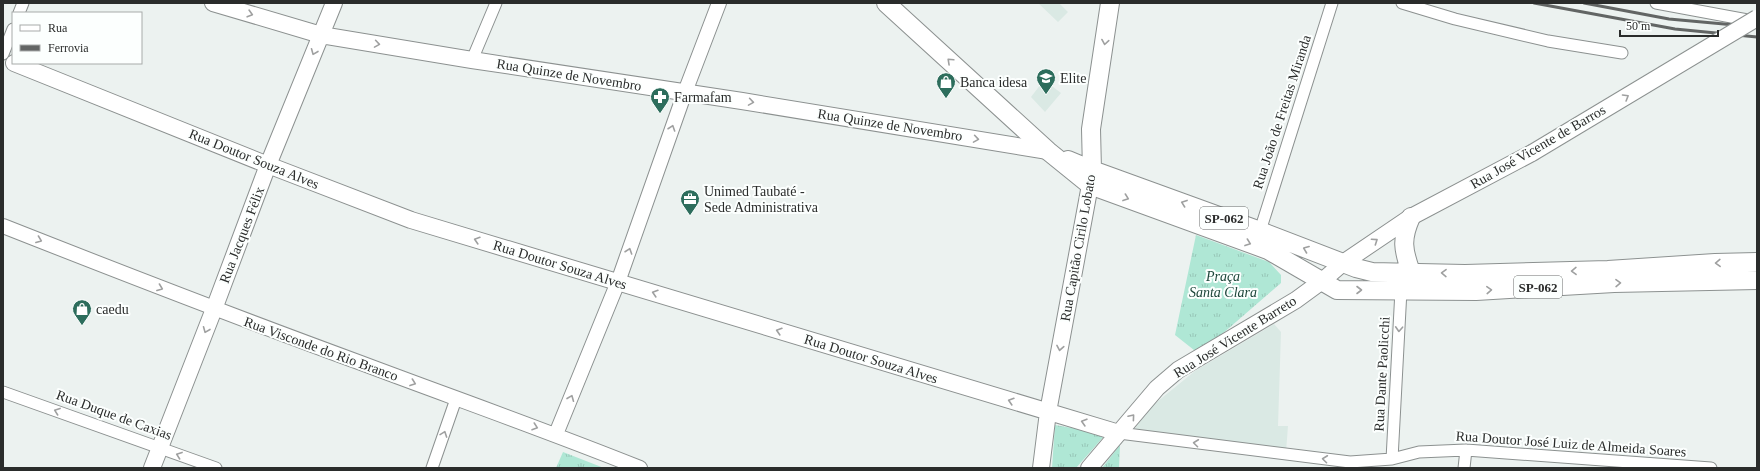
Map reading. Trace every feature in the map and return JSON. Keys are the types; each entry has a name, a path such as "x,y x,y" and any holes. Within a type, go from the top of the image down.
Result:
{"main road":[{"name":"Rua Quinze de Novembro","path":"213,3 321,35 1048,151 1091,178 1268,250 1322,281"},
{"name":"Rua Jacques Félix","path":"152,468 268,165 334,3"},
{"name":"SP-062","path":"886,3 1048,151"},
{"name":"Rua Capitão Cirilo Lobato","path":"1041,468 1048,412 1091,178 1091,129 1110,3"},
{"name":"Rua José Vicente de Barros","path":"1322,281 1342,263 1411,217 1532,153 1757,18"},
{"name":"Rua Doutor Souza Alves","path":"16,64 268,165 411,220 1048,412 1119,432"},
{"name":"Rua Quinze de Novembro","path":"1091,178 1260,231 1342,263"},
{"path":"1401,290 1411,272 1404,250 1403,241 1405,230 1411,217"},
{"name":"SP-062","path":"1342,263 1372,272 1465,274 1608,270 1715,263 1757,262"},
{"name":"SP-062","path":"1322,281 1337,290 1476,291 1608,283 1757,280"},
{"name":"Rua José Vicente Barreto","path":"1089,468 1156,388 1178,370 1296,300 1322,281"}],"street":[{"path":"472,60 496,3"},
{"path":"556,434 618,282 684,92 719,3"},
{"name":"Rua João de Freitas Miranda","path":"1260,231 1332,3"},
{"path":"1402,3 1455,19 1548,41 1622,53"},
{"path":"1656,3 1706,8 1757,22"},
{"path":"3,54 12,32"},
{"name":"Rua Visconde do Rio Branco","path":"3,226 214,309 456,399 556,434 640,468"},
{"name":"Rua Dante Paolicchi","path":"1392,459 1401,290"},
{"name":"Rua Duque de Caxias","path":"3,392 216,468"},
{"path":"432,468 456,399"},
{"name":"Rua Doutor José Luiz de Almeida Soares","path":"1119,432 1350,462 1392,459 1419,452 1466,450 1711,468"},
{"path":"1464,468 1466,450"}],"shaded area":[{"path":"1038,3 1059,3 1068,12 1058,22"},
{"name":"Elite","path":"1044,80 1061,93 1045,112 1031,97"},
{"path":"1274,324 1281,332 1278,426 1288,426 1286,452 1133,431 1152,406 1195,371"}],"green space":[{"name":"Praça Santa Clara","path":"1196,235 1269,262 1281,275 1281,283 1199,354 1175,335"},
{"path":"1055,425 1106,434 1076,468 1052,468"},
{"path":"1120,445 1119,468 1102,468"},
{"path":"563,452 604,468 556,468"}],"railway":[{"path":"1534,3 1675,29 1757,37"},
{"path":"1584,3 1669,19 1757,27"}],"place":[{"name":"Elite","path":"1046,95"},
{"name":"Banca idesa","path":"946,99"},
{"name":"Farmafam","path":"660,114"},
{"name":"Unimed Taubaté - Sede Administrativa","path":"690,216"},
{"name":"caedu","path":"82,326"}]}
